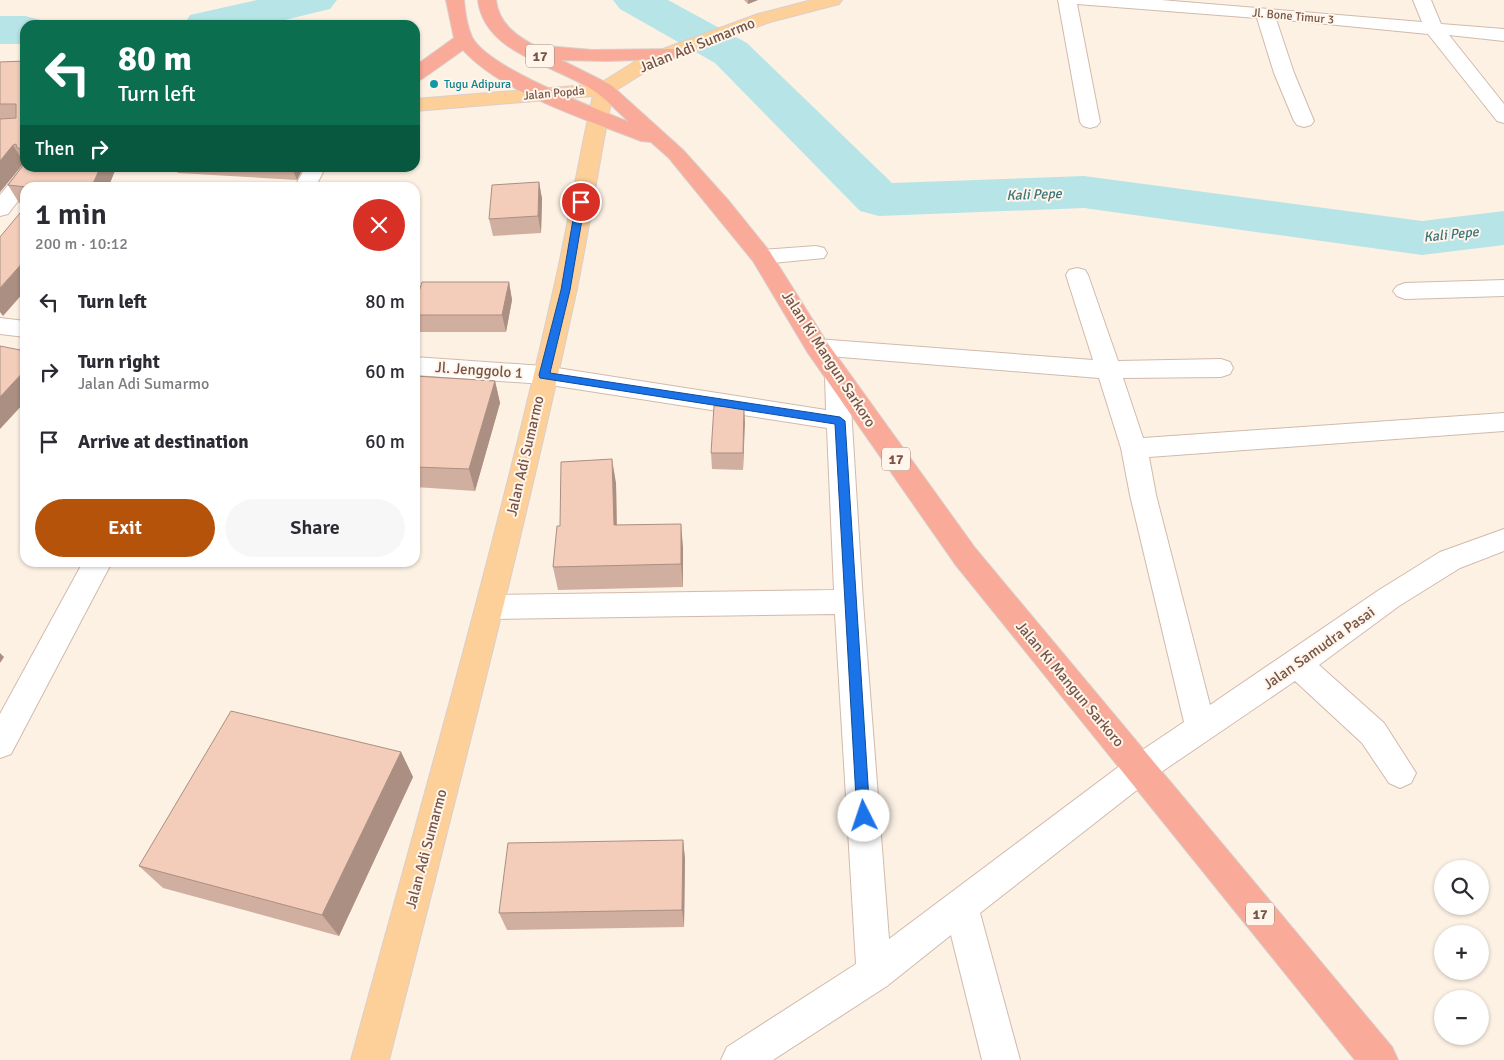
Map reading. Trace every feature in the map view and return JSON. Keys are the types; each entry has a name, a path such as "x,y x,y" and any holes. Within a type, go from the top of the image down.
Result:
{"highway":[{"name":"17","path":"488,4 500,31 527,49 604,89 662,142"},
{"name":"17","path":"455,6 464,40 482,59 542,94 662,142"},
{"path":"420,71 464,40"},
{"path":"527,49 590,56 669,53"},
{"name":"Jalan Ki Mangun Sarkoro","path":"662,142 676,154 762,257 817,347 964,556 1140,769"},
{"name":"17","path":"1140,769 1379,1060"}],"main road":[{"name":"Jalan Adi Sumarmo","path":"370,1060 490,607 565,290 596,117 604,89 651,60 669,53 764,18 833,0"},
{"name":"Jalan Popda","path":"420,105 604,89"}],"street":[{"path":"1067,0 1090,122"},
{"name":"Jl. Bone Timur 3","path":"1082,0 1504,35"},
{"path":"1422,0 1434,29 1504,117"},
{"path":"1265,14 1284,73 1304,121"},
{"path":"21,182 29,172"},
{"path":"0,209 20,183"},
{"path":"762,257 816,253"},
{"path":"1077,275 1134,448 1143,495 1168,588 1201,728"},
{"path":"1404,291 1504,288"},
{"path":"0,326 20,328"},
{"path":"817,347 1109,370 1221,368"},
{"name":"Jl. Jenggolo 1","path":"420,366 544,375 840,421"},
{"path":"837,375 874,972"},
{"path":"1134,448 1504,422"},
{"name":"Jalan Samudra Pasai","path":"740,1060 874,972 1140,769 1297,664 1389,598 1450,560 1504,540"},
{"path":"0,744 95,567"},
{"path":"490,607 850,602"},
{"path":"1297,664 1373,733 1400,773"},
{"path":"961,907 1001,1060"}],"building":[{"path":"20,61 20,148 17,148 16,144 13,145 0,161 0,119 16,118 16,104 0,104 0,62"},
{"path":"20,169 20,172 98,172 94,182 20,182 20,186 8,185"},
{"path":"539,182 538,216 489,219 492,185"},
{"path":"20,213 20,266 0,288 0,237"},
{"path":"422,282 509,282 502,315 420,315 420,289"},
{"path":"0,346 20,350 20,375 0,397"},
{"path":"420,376 495,381 469,469 420,467"},
{"path":"714,406 744,406 743,453 711,453"},
{"path":"612,459 614,525 681,524 681,564 553,567 557,526 560,526 561,462"},
{"path":"231,711 401,752 322,915 139,866"},
{"path":"683,840 682,910 499,913 508,843"}],"waterway":[{"name":"Kali Pepe","path":"228,20 315,0"},
{"name":"Kali Pepe","path":"635,0 731,53 879,200 1084,192 1422,238 1504,228"},
{"name":"Kali Pepe","path":"0,30 20,30"}],"place":[{"name":"Tugu Adipura","path":"434,84"}],"route":[{"path":"581,202 565,290 544,375 840,421 864,816"}]}
